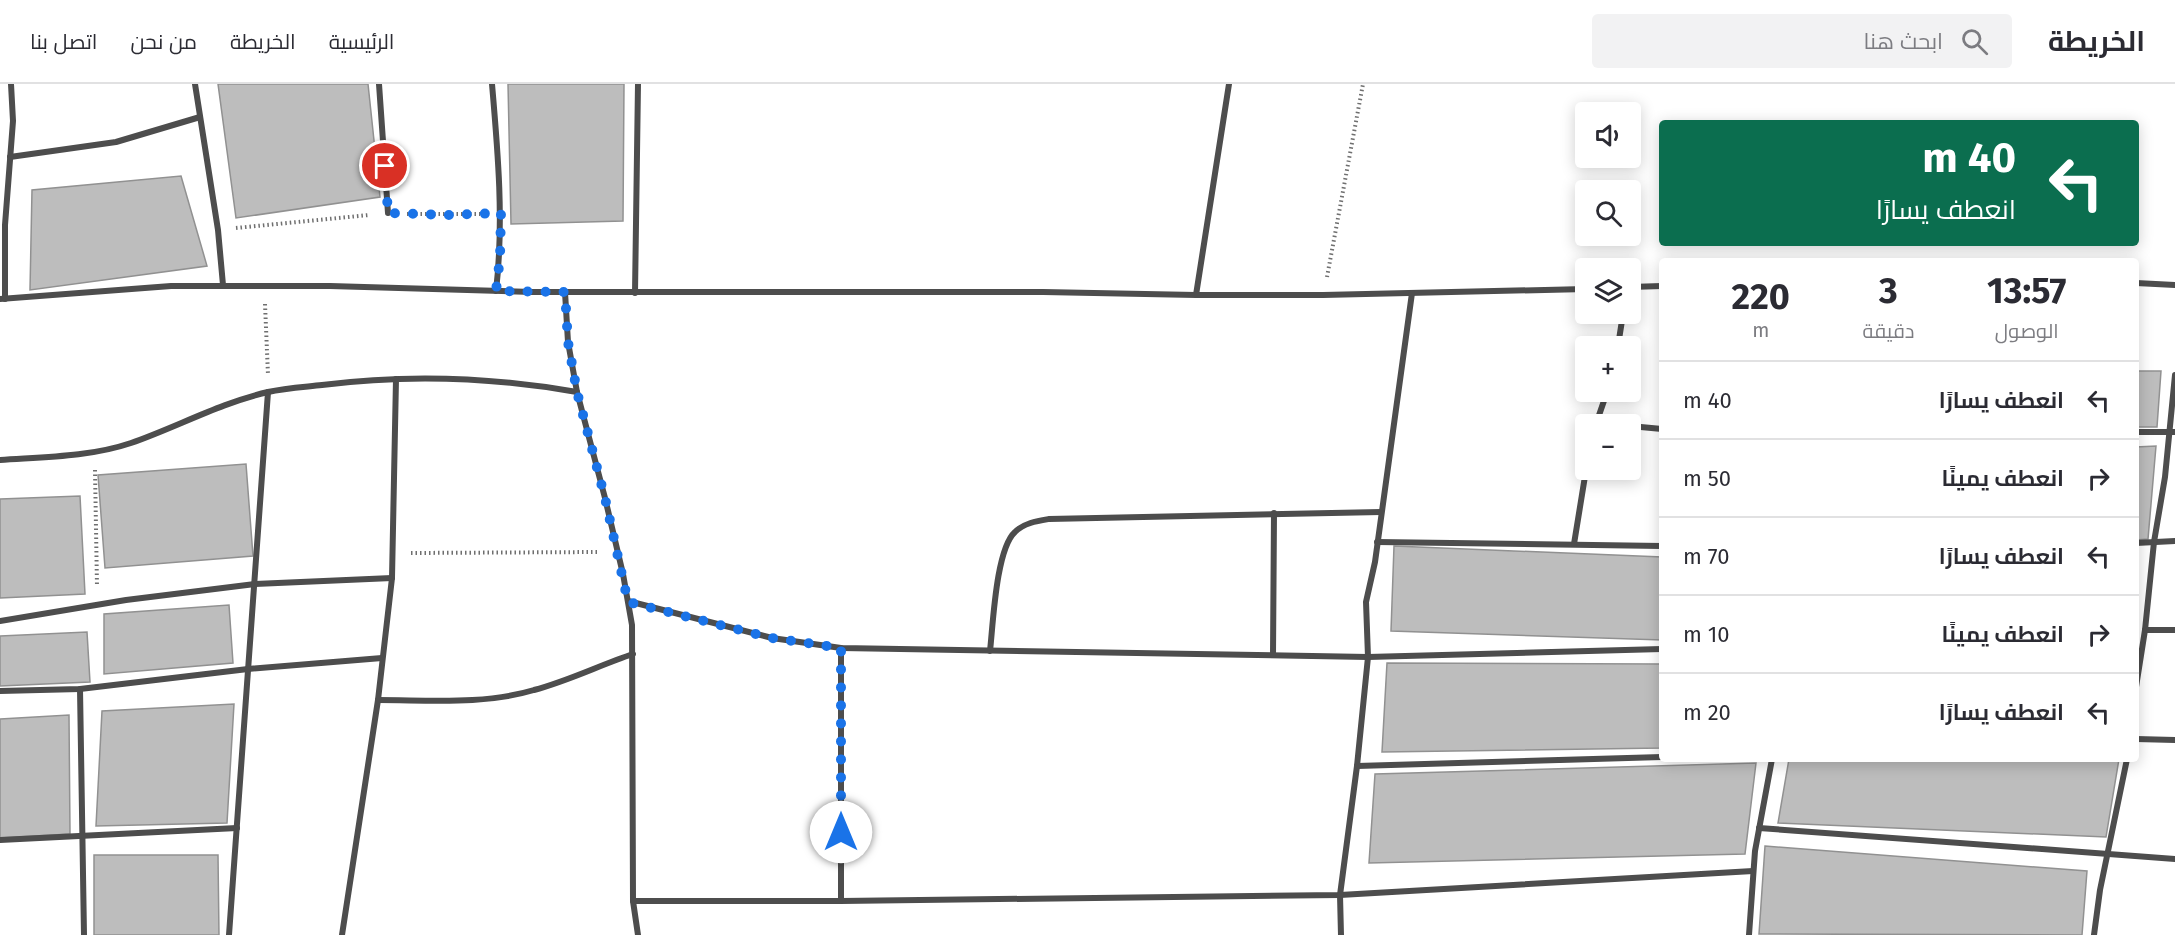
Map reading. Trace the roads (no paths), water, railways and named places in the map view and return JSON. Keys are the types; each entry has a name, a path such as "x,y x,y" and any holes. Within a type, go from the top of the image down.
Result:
{"street":[{"path":"11,84 13,121 4,225 2,299 171,285 565,292 1043,292 1196,295 1323,295 1575,289"},
{"path":"195,84 218,230 223,285"},
{"path":"379,84 388,213"},
{"path":"492,84 501,213 500,258 496,291"},
{"path":"635,292 639,84"},
{"path":"1196,295 1229,84"},
{"path":"10,157 116,142 200,117"},
{"path":"2139,283 2175,285"},
{"path":"1641,287 1659,286"},
{"path":"565,292 568,342 577,392 618,552 628,602 633,654 633,901 638,935"},
{"path":"1341,935 1340,895 1357,766 1368,657 1366,602 1377,542 1412,293"},
{"path":"2139,657 2145,630 2154,542 2172,432 2175,375"},
{"path":"0,460 95,452 129,444 226,405 268,392 351,381 465,378 538,385 577,392"},
{"path":"342,935 378,700 392,578 396,379"},
{"path":"229,935 268,392"},
{"path":"1641,427 1659,429"},
{"path":"2139,432 2172,432"},
{"path":"1574,544 1584,480"},
{"path":"990,651 1000,568 1008,542 1014,532 1035,521 1381,512"},
{"path":"1273,656 1274,513"},
{"path":"2139,543 2175,541"},
{"path":"1377,542 1659,546"},
{"path":"0,621 97,604 255,584 392,578"},
{"path":"628,602 772,638 841,648 1368,657 1659,649"},
{"path":"2145,630 2175,630"},
{"path":"841,648 841,901"},
{"path":"378,700 495,698 542,688 633,654"},
{"path":"0,691 80,688 248,669 382,658"},
{"path":"80,688 84,935"},
{"path":"2139,739 2175,740"},
{"path":"1357,766 1659,757"},
{"path":"1749,935 1753,871 1771,762"},
{"path":"2094,935 2126,762"},
{"path":"0,840 237,828"},
{"path":"1759,828 2175,860"},
{"path":"633,901 1340,895 1753,871"}]}
